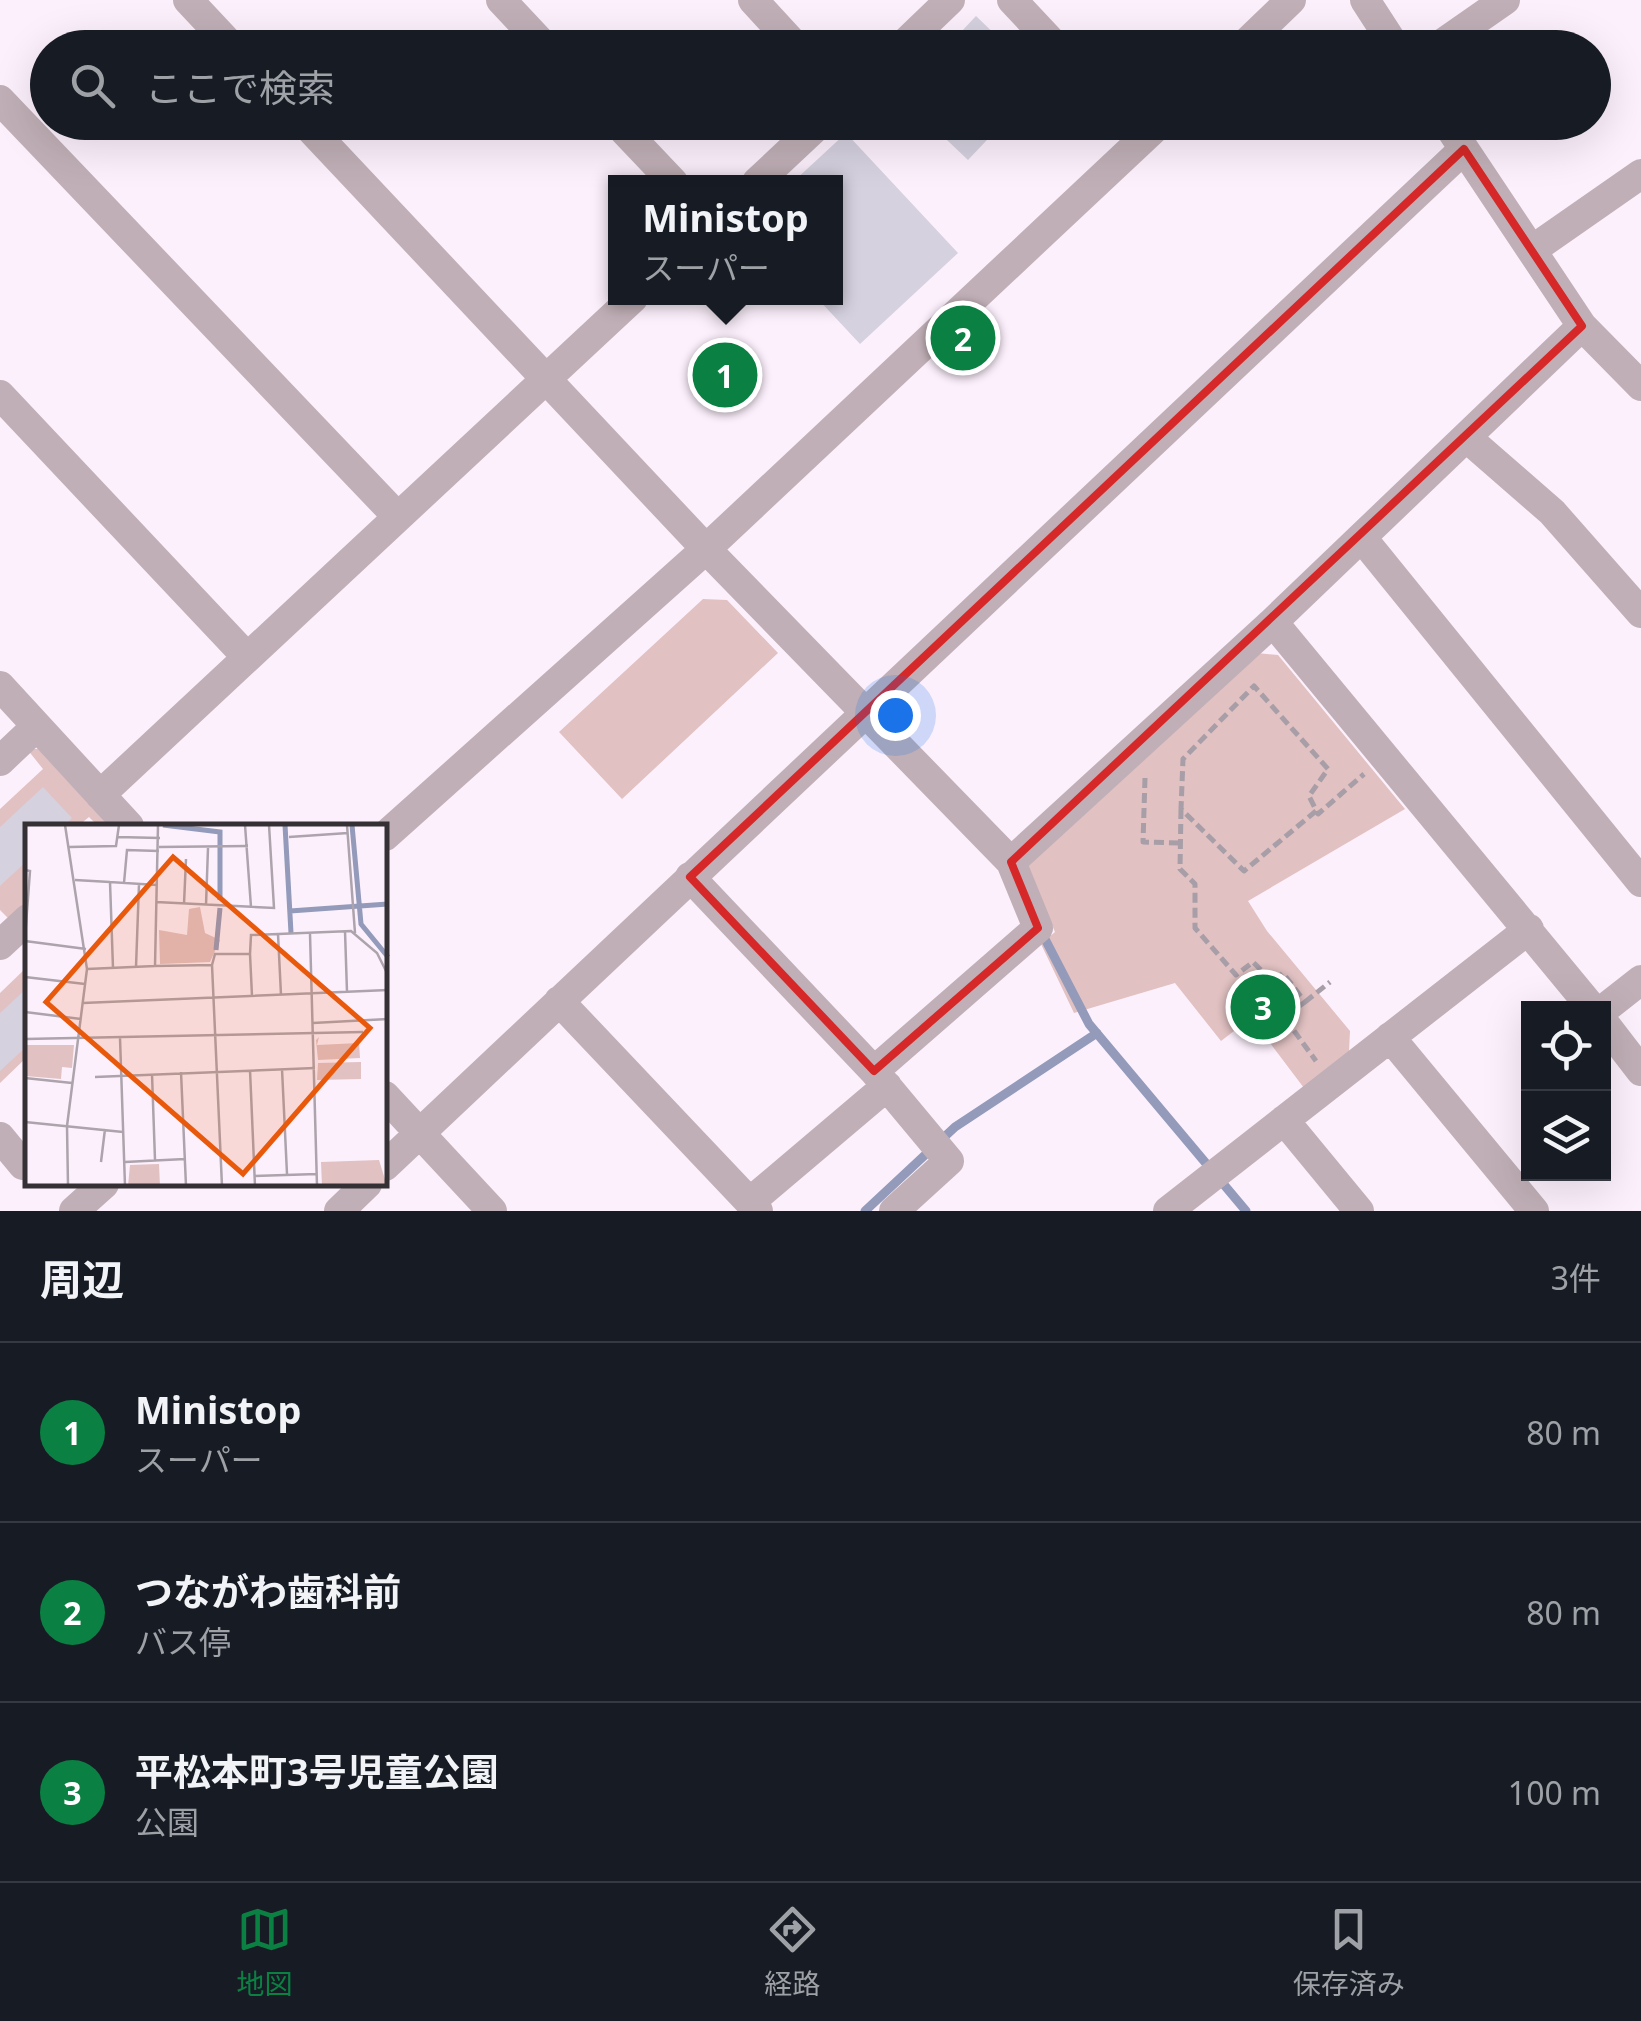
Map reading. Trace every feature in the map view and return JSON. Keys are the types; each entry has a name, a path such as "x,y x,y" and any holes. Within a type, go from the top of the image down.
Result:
{"street":[{"path":"188,0 216,30"},
{"path":"501,0 529,30"},
{"path":"753,0 780,30"},
{"path":"919,30 950,0"},
{"path":"1012,0 1040,30"},
{"path":"1259,30 1291,0"},
{"path":"1366,0 1385,30"},
{"path":"1462,30 1505,0"},
{"path":"0,100 30,132"},
{"path":"38,140 396,516"},
{"path":"321,140 706,549 1011,862 1038,928 754,1206 559,1001"},
{"path":"633,140 666,175"},
{"path":"765,175 801,140"},
{"path":"388,833 706,549 1132,140"},
{"path":"1458,140 1582,326 1641,386"},
{"path":"388,1163 1464,149"},
{"path":"1532,250 1641,174"},
{"path":"100,796 625,305"},
{"path":"1011,862 1274,622 1582,326"},
{"path":"0,395 247,658"},
{"path":"1467,438 1552,512 1641,612"},
{"path":"1362,538 1641,882"},
{"path":"1274,622 1587,1001"},
{"path":"0,686 125,824"},
{"path":"0,761 37,726"},
{"path":"690,877 880,1079 949,1161 894,1211"},
{"path":"0,945 25,922"},
{"path":"1168,1211 1530,929"},
{"path":"1611,1004 1641,980"},
{"path":"1611,1032 1641,1071"},
{"path":"1390,1037 1534,1211"},
{"path":"388,1099 492,1211"},
{"path":"1284,1120 1359,1211"},
{"path":"0,1137 25,1163"},
{"path":"74,1211 102,1186"},
{"path":"339,1211 365,1186"}],"path":[{"path":"1305,1002 1283,973 1273,982 1253,962 1236,974 1195,928 1195,884 1180,869 1183,759 1254,686 1328,769 1309,796 1318,814 1385,756"},
{"path":"1146,772 1143,842 1181,843"},
{"path":"1182,810 1244,872 1316,810"},
{"path":"1330,982 1284,1018 1332,1082"}],"highlighted area":[{"path":"1464,149 1582,326 1011,862 1038,928 874,1071 690,877"}],"shaded area":[{"path":"703,599 727,600 778,653 622,799 559,732"},
{"path":"1256,653 1278,655 1405,809 1248,901 1267,931 1350,1031 1349,1052 1304,1088 1251,1018 1221,1041 1175,983 1074,1013 1041,944 1055,932 1027,866"},
{"path":"27,749 38,749 105,824 96,824 89,817 80,824 25,824 25,906 10,920 0,910 0,809 43,769"},
{"path":"25,969 25,1059 0,1083 0,993"}],"building":[{"path":"976,16 990,30 963,30"},
{"path":"838,140 853,140 958,253 860,344 824,305 843,305 843,175 801,175"},
{"path":"947,140 987,140 968,160"},
{"path":"43,787 72,818 66,824 25,824 25,863 0,886 0,827"},
{"path":"25,990 25,1048 0,1071 0,1013"}],"waterway":[{"path":"1045,939 1089,1024 1246,1211"},
{"path":"865,1211 955,1127 1097,1033"}],"place":[{"name":"つながわ歯科前","path":"963,338"},
{"name":"Ministop","path":"725,375"},
{"name":"平松本町3号児童公園","path":"1263,1007"}]}
